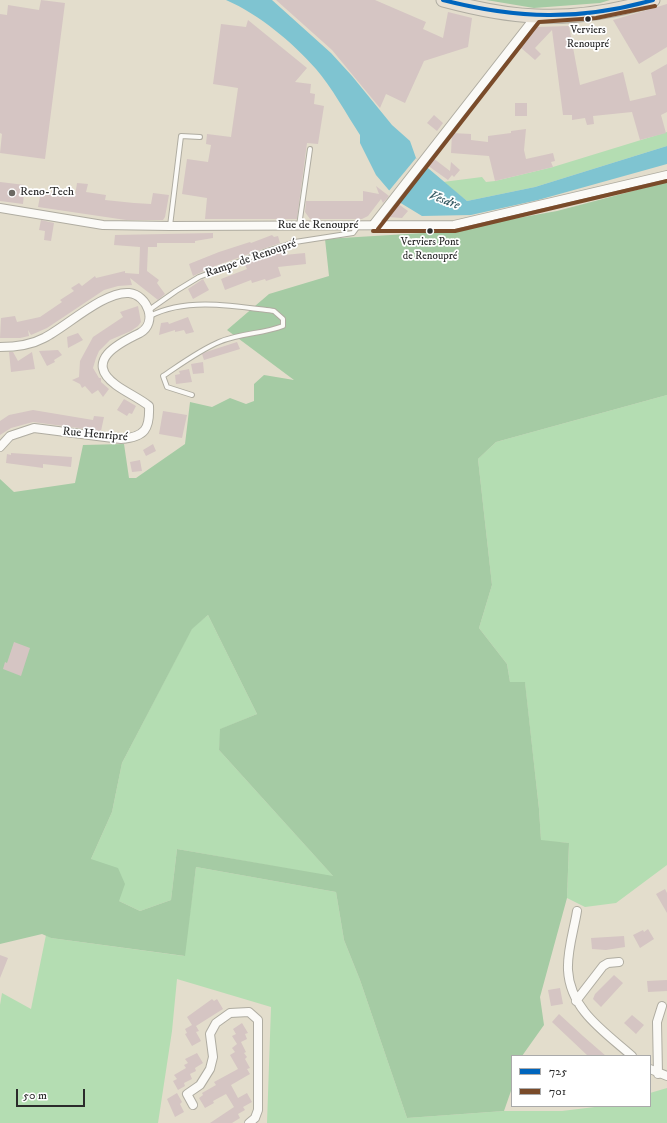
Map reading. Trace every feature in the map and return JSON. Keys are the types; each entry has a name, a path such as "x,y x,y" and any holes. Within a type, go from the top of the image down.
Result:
{"main road":[{"path":"443,0 472,7 536,16 577,15 604,11 653,0"}],"street":[{"name":"Rue de Renoupré","path":"0,208 103,225 373,225 536,16"},
{"path":"373,225 454,225 667,175"},
{"path":"0,347 18,346 43,339 112,295 129,293 136,295 145,302 149,313"},
{"name":"Rue Henripré","path":"0,447 10,436 34,428 121,439 135,438 145,431 150,420 149,406 109,378 104,370 104,362 109,350 143,331 149,323 149,313"},
{"path":"577,912 568,969 570,984 576,1001 593,1022 631,1055"},
{"path":"576,1001 603,966 608,963 619,962"},
{"path":"658,1074 657,1022 662,1006"},
{"path":"193,1105 187,1094 200,1085 210,1069 213,1057 210,1034 216,1023 230,1013 249,1012 258,1020 258,1110 255,1118 248,1123"},
{"path":"651,1070 658,1074 667,1076"}],"lane":[{"path":"170,226 182,136 200,137"},
{"path":"299,226 310,150"},
{"name":"Rampe de Renoupré","path":"149,313 199,277 295,242 353,233 358,226"},
{"path":"149,313 171,308 202,305 274,312 283,319 282,326 273,330 244,334 219,342 163,376 167,387 192,395"}],"green space":[{"path":"486,0 610,0 600,3 534,8"},
{"path":"667,132 667,146 535,187 467,201 443,182 482,177 486,182 495,181 553,167"},
{"path":"667,182 667,395 496,442 478,459 492,585 479,628 507,664 510,682 525,682 541,840 569,843 567,898 540,997 544,1025 523,1055 511,1055 511,1091 504,1111 407,1118 360,980 344,940 336,892 196,867 185,956 51,938 42,934 0,944 0,479 14,492 75,483 83,445 124,444 129,478 136,478 185,444 190,402 212,407 230,398 246,404 254,401 254,384 264,375 294,380 227,330 269,294 329,276 325,239 440,232 557,211","holes":["208,615 257,714 220,729 219,750 333,876 177,849 171,900 140,911 119,901 125,884 118,868 91,859 112,812 122,763 192,629"]},
{"path":"667,395 667,865 616,903 585,907 567,898 569,843 541,841 539,809 525,683 510,682 507,664 479,628 492,585 478,459 496,442"},
{"path":"208,615 257,714 221,729 219,750 334,877 177,849 171,900 140,911 119,901 91,859 112,812 122,763 192,628"},
{"path":"196,867 336,892 344,940 360,980 407,1118 504,1111 562,1111 595,1107 651,1107 651,1093 667,1088 667,1123 267,1123 271,1007 177,979 172,1031 158,1123 0,1123 0,1005 2,993 31,1009 46,935 51,938 184,956"}],"water":[{"name":"Vesdre","path":"226,0 272,0 331,53 352,76 392,125 410,141 416,158 467,201 535,187 667,146 667,164 538,200 471,215 422,216 399,202 376,175 360,143 360,135 333,92 316,69 286,39 263,21"}],"pier":[{"path":"416,158 427,167 399,202 388,192"}],"building":[{"path":"41,0 65,3 45,159 0,153 2,134 0,133 0,14 7,15 8,5 39,10"},
{"path":"276,0 375,0 426,22 423,29 443,38 448,12 472,18 468,47 424,61 405,103 386,94 380,108 332,50"},
{"path":"667,4 667,47 639,64 613,20"},
{"path":"248,20 307,68 295,82 311,84 310,93 315,94 314,104 324,106 318,144 307,143 297,219 205,219 207,198 182,194 187,159 208,162 211,145 206,144 207,134 231,137 238,88 213,84 221,24 246,27"},
{"path":"569,26 580,85 623,72 630,101 656,95 651,73 667,64 667,112 661,115 666,133 640,140 632,112 593,116 594,124 587,125 585,118 572,120 572,115 563,115 552,30 535,48 541,54 535,60 520,47 537,27"},
{"path":"515,103 527,103 527,116 515,116"},
{"path":"434,115 443,123 437,131 427,123"},
{"path":"526,129 524,150 526,159 553,153 555,161 551,162 553,167 495,181 489,156 451,153 452,133 471,134 471,140 488,142 488,136 511,133 511,131"},
{"path":"433,158 450,171 451,162 460,170 454,177 452,175 448,180 427,165"},
{"name":"Reno-Tech","path":"0,182 25,185 23,204 0,201"},
{"path":"77,183 88,184 86,192 106,195 105,200 151,204 153,193 169,195 165,217 163,220 126,220 38,207 41,191 75,196"},
{"path":"376,186 389,196 383,203 381,199 368,216 362,219 310,219 305,212 306,201 363,201 363,191 379,194"},
{"path":"397,203 408,211 402,218 388,217 388,215"},
{"path":"41,220 54,223 51,241 44,240 45,231 39,230"},
{"path":"213,233 213,238 195,241 195,243 157,243 157,247 148,247 147,271 159,280 157,283 165,294 158,300 130,278 132,285 118,286 104,290 47,328 31,335 28,330 29,336 20,338 0,338 1,318 15,316 17,322 40,317 62,302 60,300 74,291 71,288 79,283 82,286 95,276 96,278 125,271 125,273 139,274 140,247 114,245 115,235"},
{"path":"272,235 274,237 278,236 280,243 215,266 193,276 189,264 219,252 250,242 251,243"},
{"path":"282,250 284,255 305,253 306,264 278,267 281,276 266,281 265,279 252,283 251,280 225,290 221,279 247,269 244,263"},
{"path":"203,279 209,290 193,299 188,289"},
{"path":"138,306 141,322 138,326 131,331 110,340 99,351 96,358 93,368 99,378 101,378 101,382 109,389 103,397 98,390 92,394 85,386 82,388 80,384 72,380 79,377 80,361 93,337 123,317 120,312"},
{"path":"188,317 194,332 186,334 184,330 175,332 175,330 159,335 161,323 168,322 169,324"},
{"path":"78,333 83,340 68,348 67,337"},
{"path":"237,342 240,349 204,360 202,354"},
{"path":"58,350 62,355 54,360 55,362 47,366 39,351"},
{"path":"9,352 13,352 18,361 32,352 35,369 11,372"},
{"path":"203,362 204,373 193,374 191,364"},
{"path":"189,369 192,382 176,384 175,375 180,374 179,371"},
{"path":"124,399 136,406 132,414 129,413 127,416 117,410"},
{"path":"33,410 93,420 94,416 104,417 101,431 33,422 11,428 0,435 0,421 9,415"},
{"path":"163,411 187,415 182,438 159,434"},
{"path":"153,444 156,451 146,456 143,450"},
{"path":"11,453 72,457 71,467 43,464 43,468 6,463 7,454 11,455"},
{"path":"140,460 142,471 132,472 130,462"},
{"path":"14,642 30,648 21,676 3,669 5,662 7,663"},
{"path":"665,889 667,893 667,913 656,894"},
{"path":"648,929 654,939 640,948 633,935 643,930 644,932"},
{"path":"624,936 625,947 606,950 592,949 591,938"},
{"path":"0,955 8,958 0,978"},
{"path":"614,975 623,983 601,1007 593,999 595,994"},
{"path":"667,980 667,991 648,992 647,981"},
{"path":"560,988 563,1004 551,1006 548,990"},
{"path":"212,999 214,1001 217,999 223,1009 196,1026 199,1031 196,1032 201,1041 192,1046 185,1034 187,1033 185,1029 192,1025 187,1017"},
{"path":"559,1014 605,1055 587,1055 552,1022"},
{"path":"632,1015 644,1025 636,1034 624,1023"},
{"path":"242,1023 248,1033 245,1034 247,1039 241,1042 246,1052 244,1053 247,1057 245,1059 250,1068 247,1069 250,1074 231,1085 238,1098 247,1093 252,1102 243,1107 245,1110 238,1114 240,1118 232,1123 210,1123 234,1107 226,1094 213,1101 214,1103 205,1108 199,1098 203,1095 202,1093 216,1085 214,1082 238,1069 230,1055 235,1052 232,1048 237,1044 232,1036 236,1034 233,1029"},
{"path":"197,1053 203,1063 195,1068 196,1071 190,1074 192,1079 184,1083 185,1086 178,1090 173,1081 177,1079 174,1075 186,1068 184,1065 188,1063 185,1059"},
{"path":"177,1093 182,1102 180,1104 184,1112 175,1117 167,1099"}],"transit line":[{"name":"725","path":"443,0 497,11 548,15 599,12 653,0"},
{"name":"701","path":"378,229 539,22 596,18 655,6"},
{"name":"701","path":"373,231 455,231 667,181"}],"place":[{"name":"Verviers Renoupré","path":"588,19"},
{"name":"Reno-Tech","path":"12,193"},
{"name":"Verviers Pont de Renoupré","path":"430,231"}]}
